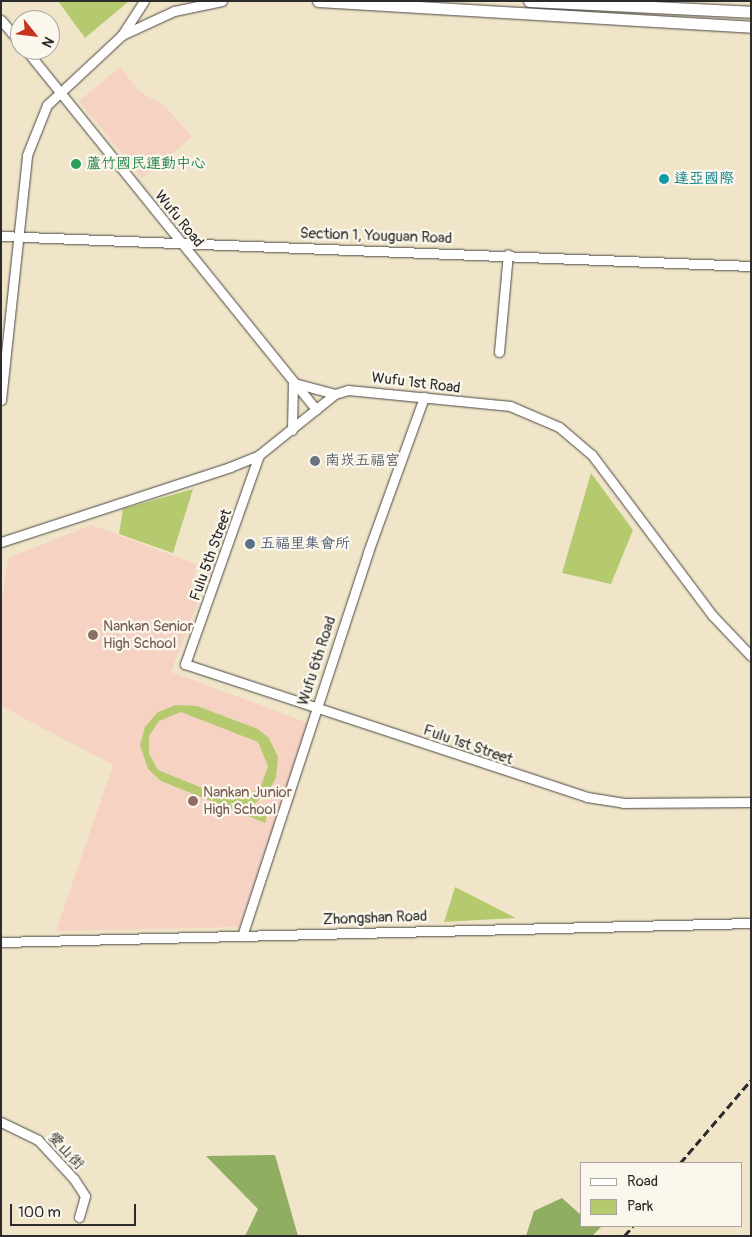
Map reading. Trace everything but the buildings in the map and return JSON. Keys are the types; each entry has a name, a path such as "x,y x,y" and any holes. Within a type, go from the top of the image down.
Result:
{"street":[{"path":"1,400 3,362 27,155 47,105 59,90 122,35 144,1"},
{"path":"122,35 174,11 222,1"},
{"path":"318,1 493,7 690,24 751,27"},
{"path":"529,1 751,12"},
{"path":"690,9 690,24"},
{"path":"1,20 10,31"},
{"name":"Wufu Road","path":"34,60 316,410"},
{"name":"Section 1, Youguan Road","path":"1,236 182,245 508,254 751,266"},
{"path":"499,352 508,254"},
{"path":"292,430 293,382 335,394"},
{"name":"Wufu 1st Road","path":"335,394 372,390 510,406 559,427 578,442 600,465 714,616 751,656"},
{"path":"1,542 182,485 259,455 335,394"},
{"name":"Wufu 6th Road","path":"242,936 316,706 424,397"},
{"name":"Fulu 5th Street","path":"185,664 259,455"},
{"name":"Fulu 1st Street","path":"185,664 316,706 586,798 623,803 751,802"},
{"name":"Zhongshan Road","path":"1,942 751,923"},
{"name":"愛山街","path":"1,1122 38,1140 74,1179 85,1196 79,1217"}],"shaded area":[{"path":"120,67 139,91 166,107 192,137 142,178 79,101"},
{"path":"92,525 198,565 191,586 203,589 171,672 311,724 240,927 56,931 113,765 1,706 1,607 8,558"}],"green space":[{"path":"58,1 129,1 85,38"},
{"path":"591,473 633,530 611,584 562,573"},
{"path":"193,489 173,553 119,534 123,509"},
{"path":"176,705 197,706 258,729 269,738 278,757 276,778 265,797 250,806 268,813 265,823 161,781 148,769 140,745 145,727 158,712","holes":["181,712 258,742 268,766 260,789 232,800 158,770 149,754 149,736 159,721"]},
{"path":"455,887 516,918 444,922"},
{"path":"275,1155 298,1236 245,1236 258,1209 206,1156"},
{"path":"562,1198 580,1214 580,1227 601,1227 592,1236 526,1236 534,1211"}],"railway":[{"path":"681,1162 751,1080"},
{"path":"624,1236 632,1227"}],"place":[{"name":"蘆竹國民運動中心","path":"76,164"},
{"name":"達亞國際","path":"664,179"},
{"name":"南崁五福宮","path":"315,461"},
{"name":"五福里集會所","path":"250,544"},
{"name":"Nankan Senior High School","path":"93,635"},
{"name":"Nankan Junior High School","path":"193,801"}]}
